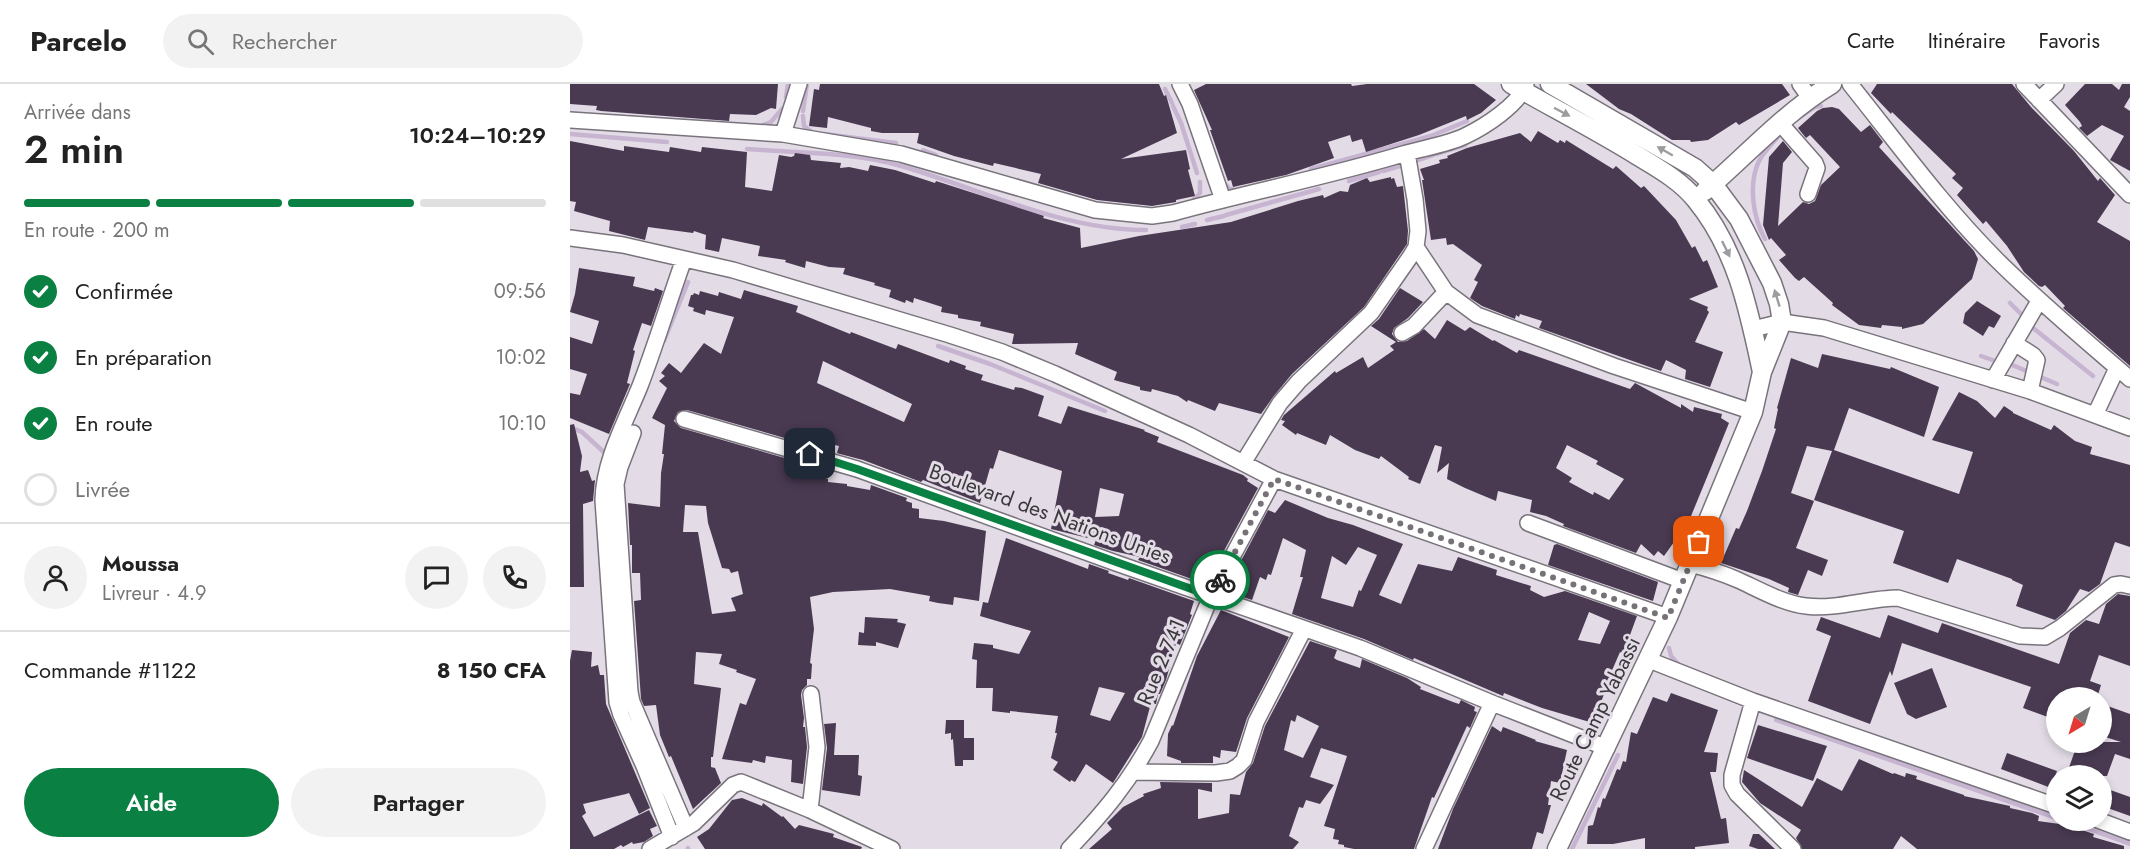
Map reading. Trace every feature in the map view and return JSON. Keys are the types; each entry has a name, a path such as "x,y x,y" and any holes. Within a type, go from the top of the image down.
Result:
{"main road":[{"path":"1550,84 1695,168 1713,184 1739,219 1759,256 1772,283 1782,322"},
{"path":"1696,199 1779,122 1805,91 1832,84"},
{"path":"1520,86 1657,168 1696,199 1716,230 1746,296 1762,372"},
{"name":"Route Camp Yabassi","path":"1557,849 1668,618 1753,412 1762,372 1782,322"}],"street":[{"path":"783,134 799,84"},
{"path":"1180,84 1191,104 1223,200"},
{"path":"1850,84 1956,216 1996,259 2039,300 2130,379"},
{"path":"2024,84 2130,195"},
{"path":"2039,100 2056,84"},
{"path":"570,120 783,134 902,153 1095,210 1152,216 1173,213 1371,164 1462,138 1485,126 1520,86"},
{"path":"1779,122 1815,163 1817,168 1808,194"},
{"path":"1243,463 1280,403 1299,381 1371,313 1416,246 1418,231 1415,199 1407,153"},
{"path":"570,238 623,245 734,270 1002,352 1189,435 1274,479 1668,618"},
{"path":"1416,246 1446,291 1477,315 1614,366 1753,412"},
{"path":"672,837 617,702 603,486 614,448 640,385 684,259"},
{"path":"1402,333 1414,326 1446,291"},
{"path":"1993,380 2039,300"},
{"path":"1753,330 1782,322 1824,328 2030,391 2130,428"},
{"path":"2014,343 2037,360 2030,391"},
{"path":"2095,414 2117,368"},
{"name":"Boulevard des Nations Unies","path":"684,419 857,469 1360,648 1606,748"},
{"path":"633,433 616,484 630,692 632,702 687,828"},
{"name":"Rue 2.741","path":"1069,849 1117,796 1151,741 1211,596 1274,479"},
{"path":"1528,523 1686,572 1715,570 1770,594 1805,606 1822,607 1878,598 1898,598 2020,636 2045,637 2060,628 2114,585 2130,586"},
{"path":"1133,772 1216,773 1230,771 1238,766 1244,760 1256,722 1304,629"},
{"path":"1649,660 1754,701 2046,803"},
{"path":"810,810 817,747 812,694"},
{"path":"1754,701 1731,775 1732,785 1737,794 1793,849"},
{"path":"1424,849 1492,703"},
{"path":"650,849 687,828 734,785 741,782 810,810 892,849"},
{"path":"2112,825 2130,832"}],"building":[{"path":"570,84 778,84 776,109 771,108 756,115 730,114 729,121 601,111 596,110 597,106 570,104"},
{"path":"820,84 1159,84 1164,96 1166,95 1177,133 1121,159 1186,150 1190,169 1188,170 1195,196 1152,206 1097,200 1038,183 1041,174 994,163 993,166 917,143 919,133 882,133 828,117 827,128 809,126 814,89 819,90"},
{"path":"1206,84 1351,84 1352,86 1474,84 1496,100 1481,113 1467,120 1466,116 1419,135 1366,152 1362,139 1352,142 1350,135 1328,142 1334,158 1286,175 1233,187 1231,180 1228,181 1210,130 1212,130 1194,90"},
{"path":"1586,84 1782,84 1790,95 1739,125 1736,122 1708,140 1691,142 1690,140 1672,140 1619,109"},
{"path":"1877,84 2012,84 2074,151 2098,181 2100,178 2115,195 2097,222 2130,241 2130,366 2063,308 2065,306 2045,285 2039,286 2024,272 2007,246 1986,221 1983,224 1957,195 1963,188 1952,178 1956,174 1871,93"},
{"path":"2085,84 2112,84 2119,90 2122,84 2130,84 2130,97 2124,107 2130,111 2130,171 2110,160 2124,136 2102,125 2087,136 2079,128 2082,126 2080,122 2065,105"},
{"path":"1832,107 1839,109 1861,132 1870,125 1883,142 1879,147 1974,251 1978,259 1972,279 1923,324 1902,329 1902,327 1882,325 1881,328 1859,325 1832,305 1833,303 1804,277 1799,281 1795,278 1779,260 1786,255 1771,238 1769,240 1763,225 1769,157 1783,141 1792,152 1783,163 1778,226 1803,202 1809,204 1815,201 1821,185 1840,167 1810,135 1806,138 1798,128 1817,111"},
{"path":"1538,131 1558,143 1560,140 1565,143 1566,140 1613,169 1616,166 1641,188 1644,186 1676,220 1692,248 1695,246 1703,262 1707,260 1718,287 1689,299 1708,307 1709,312 1695,342 1723,352 1710,387 1685,379 1686,370 1666,360 1661,371 1539,328 1542,321 1520,314 1519,317 1516,315 1515,319 1482,306 1470,298 1478,282 1474,280 1482,265 1453,244 1447,245 1446,238 1431,240 1422,180 1424,180 1420,169 1440,163 1439,160 1467,148 1520,133 1531,142"},
{"path":"570,141 624,151 624,146 669,152 670,147 701,152 702,147 747,152 745,187 772,191 779,155 791,157 795,153 810,155 811,160 841,163 840,168 849,167 868,171 870,165 895,170 1080,228 1081,248 1139,236 1231,222 1298,201 1323,195 1324,198 1340,191 1348,192 1350,185 1367,178 1370,182 1391,177 1391,179 1394,178 1397,187 1403,186 1408,231 1407,244 1364,307 1292,374 1261,414 1219,403 1215,411 1188,400 1187,402 1178,396 1152,389 1151,392 1140,390 1140,387 1114,380 1117,372 1075,354 1078,343 1012,344 1014,334 980,326 981,322 941,312 942,307 914,298 913,303 906,300 905,303 889,297 891,290 843,274 845,268 829,267 806,261 805,268 785,262 786,260 758,256 760,246 722,238 719,252 705,249 706,235 694,231 693,233 648,227 645,240 609,231 610,221 574,211 576,202 570,201"},
{"path":"579,268 635,277 633,286 663,291 651,326 642,323 633,350 635,351 627,383 630,384 609,434 570,418 570,393 580,395 587,374 570,369 570,337 592,344 599,321 570,312"},
{"path":"1400,288 1423,302 1408,318 1394,328 1392,334 1398,342 1407,341 1424,329 1435,339 1447,320 1465,331 1470,327 1517,353 1519,350 1630,389 1635,383 1693,412 1694,407 1722,414 1721,418 1729,423 1712,465 1689,521 1664,556 1658,551 1654,556 1641,544 1636,553 1563,526 1564,524 1546,516 1530,512 1532,500 1498,491 1496,501 1465,488 1447,479 1449,463 1437,473 1442,447 1435,445 1420,484 1408,479 1409,477 1381,456 1379,459 1355,450 1330,435 1326,445 1297,433 1296,435 1282,425 1285,421 1281,420 1284,415 1335,371 1336,373 1363,357 1368,368 1394,350 1390,346 1396,342 1371,326 1379,319","holes":["1567,445 1598,461 1596,464 1624,479 1609,500 1594,492 1593,495 1569,482 1572,478 1556,468"]},
{"path":"744,290 798,306 796,312 850,334 851,332 896,349 898,344 949,363 950,360 966,366 965,369 983,375 981,380 1014,390 1015,387 1022,388 1044,396 1038,416 1061,424 1068,406 1145,430 1159,437 1157,442 1243,475 1248,479 1247,481 1258,488 1206,584 1138,560 1140,557 1094,545 1096,540 1051,529 1062,471 999,450 993,469 990,468 980,503 923,480 921,482 863,460 837,453 839,446 803,438 802,443 687,410 678,412 674,421 681,428 795,461 793,470 828,479 828,482 870,490 871,485 907,498 906,501 912,503 912,508 919,509 919,518 944,521 986,531 979,601 954,597 953,605 938,603 929,601 930,596 890,589 833,592 810,597 814,629 810,663 812,664 811,679 807,679 807,685 801,695 807,747 803,784 791,782 792,760 766,756 765,763 753,760 752,763 722,759 740,703 746,705 756,679 719,664 722,654 696,652 694,684 721,688 711,767 715,768 721,783 693,809 660,735 656,705 644,706 641,699 634,601 641,600 640,573 632,573 628,503 660,507 665,425 652,418 667,388 659,381 665,376 661,373 669,363 681,373 704,343 721,354 734,317 706,310 705,315 693,311 694,308 688,306 691,295 694,293 699,295 700,291 718,296 719,292 741,299","holes":["823,361 912,404 904,422 817,383","1100,488 1124,494 1119,516 1095,517","685,505 706,506 708,523 722,568 729,569 731,573 738,571 743,594 731,598 736,611 712,614 698,532 683,532"]},
{"path":"1977,301 2001,316 1994,328 1989,326 1983,336 1963,323 1965,313"},
{"path":"1822,354 1890,369 1891,367 1939,387 1924,437 1849,408 1834,450 1959,494 1973,452 1932,440 1959,392 1977,401 1995,418 2004,406 2013,413 2051,430 2054,425 2075,441 2092,447 2090,454 2130,465 2130,547 2115,542 2100,584 2089,592 2080,589 2066,611 2055,620 2016,606 2023,585 1957,559 1948,583 1893,563 1904,531 1814,500 1832,451 1807,446 1791,493 1814,501 1796,548 1828,560 1822,576 1808,570 1798,595 1788,592 1789,588 1769,579 1721,563 1736,528 1739,529 1762,471 1776,429 1774,428 1777,408 1791,358 1818,368"},
{"path":"574,424 582,456 580,472 588,470 592,481 595,480 593,501 583,504 584,587 570,587 570,425"},
{"path":"1285,500 1328,518 1403,544 1379,595 1401,604 1418,564 1452,571 1458,557 1497,570 1496,575 1531,586 1530,590 1544,597 1565,591 1637,616 1623,654 1620,652 1604,689 1606,689 1593,723 1542,708 1504,693 1503,696 1414,658 1413,660 1364,639 1292,614 1303,577 1300,577 1306,550 1283,538 1271,575 1268,574 1266,580 1260,577 1252,600 1225,591 1268,510 1275,513","holes":["1358,547 1377,555 1353,607 1321,598 1332,556 1346,565","1589,612 1610,621 1600,644 1578,640"]},
{"path":"1006,538 1088,569 1089,564 1109,571 1108,573 1194,601 1190,614 1192,615 1180,645 1176,643 1166,680 1158,694 1156,704 1151,703 1142,737 1113,783 1086,764 1075,782 1071,780 1070,782 1053,770 1058,762 1051,758 1057,733 1055,733 1058,716 992,711 993,688 976,688 977,660 972,659 974,643 993,645 993,648 1019,654 1031,631 980,616 983,602 988,603","holes":["1099,687 1125,693 1110,721 1090,715"]},
{"path":"1557,544 1658,582 1653,601 1548,565 1554,545"},
{"path":"2118,594 2130,596 2130,666 2099,655 2090,681 2101,685 2100,687 2046,687 2046,716 2023,708 2031,687 1902,643 1892,676 1890,671 1870,724 1808,701 1831,636 1816,630 1821,617 1880,638 1888,615 1938,633 1942,623 2059,664 2070,633 2086,620 2099,624 2106,604"},
{"path":"1221,610 1289,637 1247,718 1236,752 1221,750 1220,758 1213,756 1213,763 1181,763 1167,756 1168,734 1173,726 1197,656"},
{"path":"865,617 898,619 897,622 906,624 898,648 876,642 876,646 858,645 859,632 864,633"},
{"path":"1310,641 1337,650 1334,658 1337,660 1360,668 1362,659 1407,678 1421,687 1420,689 1459,704 1461,700 1475,707 1474,711 1477,712 1470,728 1467,726 1434,798 1432,797 1414,849 1354,849 1344,847 1338,844 1339,840 1333,839 1335,829 1324,826 1347,756 1321,748 1310,777 1334,785 1320,804 1306,800 1303,808 1299,807 1289,836 1299,842 1293,849 1089,849 1112,829 1107,823 1123,807 1144,796 1143,794 1161,788 1160,782 1212,783 1212,792 1198,789 1198,819 1229,813 1230,794 1240,795 1246,772 1253,763 1265,726","holes":["1297,715 1319,726 1303,758 1284,750 1291,720 1295,722"]},
{"path":"572,650 592,652 591,667 598,665 600,675 604,675 606,704 650,808 639,814 629,793 583,804 586,813 582,816 594,837 649,810 657,826 650,829 653,836 644,842 633,844 632,842 614,849 570,849 570,661"},
{"path":"1932,668 1947,707 1916,719 1907,714 1894,683"},
{"path":"1671,693 1718,710 1704,752 1718,753 1716,772 1710,772 1721,819 1726,818 1729,843 1695,847 1695,849 1645,849 1645,838 1613,844 1587,844 1588,826 1593,825 1598,807 1600,808 1603,798 1605,799 1617,769 1620,770 1623,761 1626,762 1631,732 1637,734 1653,697 1667,702"},
{"path":"2112,708 2130,714 2130,759 2115,754 2111,765 2070,765 2074,753 2112,753 2112,742 2121,742 2112,739"},
{"path":"946,720 964,720 964,738 974,738 974,760 963,760 963,766 955,766 953,739 951,740 951,733 945,734"},
{"path":"836,723 834,755 859,755 858,775 862,776 860,796 822,790 827,748 824,724"},
{"path":"1758,725 1827,746 1813,781 1747,758"},
{"path":"1492,726 1501,732 1503,727 1535,741 1567,750 1560,783 1551,781 1548,805 1551,805 1543,834 1537,832 1532,849 1438,849 1453,809"},
{"path":"2007,753 2046,767 2046,786 2001,769"},
{"path":"1859,759 1893,774 1905,777 1906,773 1917,776 1916,779 1964,796 2032,813 2039,816 2038,821 2046,822 2046,831 2085,831 2094,834 2093,837 2124,846 2124,849 1917,849 1901,836 1893,849 1802,849 1796,838 1801,830 1760,803 1742,782 1744,770 1802,807 1817,778 1842,791"},
{"path":"2112,791 2130,797 2130,816 2112,810"},
{"path":"742,798 762,806 763,803 783,816 795,829 799,825 834,834 833,837 862,847 861,849 705,849 697,837 709,829 732,800"},
{"path":"1753,834 1759,834 1775,849 1758,849 1749,846"}],"waterway":[{"path":"786,97 788,84"},
{"path":"803,111 807,84"},
{"path":"1165,89 1172,103"},
{"path":"1173,106 1197,173"},
{"path":"1800,117 1815,107 1821,106"},
{"path":"758,127 771,122 782,109"},
{"path":"803,116 804,126 813,133"},
{"path":"1311,169 1431,136 1467,121"},
{"path":"1765,239 1757,221 1753,201 1754,180 1761,157 1782,132"},
{"path":"570,134 667,142"},
{"path":"824,134 896,143"},
{"path":"1436,154 1465,145"},
{"path":"747,149 883,161 1052,216 1114,228 1146,230"},
{"path":"923,150 936,155"},
{"path":"1415,161 1433,155"},
{"path":"1383,171 1403,165"},
{"path":"1349,181 1379,172"},
{"path":"1191,202 1200,193 1200,182"},
{"path":"1223,182 1230,189 1235,190"},
{"path":"1226,215 1319,189"},
{"path":"1207,220 1224,216"},
{"path":"1182,227 1195,224"},
{"path":"664,341 688,282"},
{"path":"2010,303 2025,318"},
{"path":"2028,324 2093,376"},
{"path":"938,346 990,364 1105,411"},
{"path":"1981,356 2001,363 2003,361 2057,384"},
{"path":"570,427 582,432 608,456"},
{"path":"1669,648 1671,656 1680,666"},
{"path":"1776,720 2046,814"},
{"path":"1572,849 1618,755"},
{"path":"2094,831 2130,844"}],"way so far":[{"path":"1220,580 1274,479 1668,618 1699,542"}],"route":[{"path":"810,454 1211,596 1220,580"}]}
